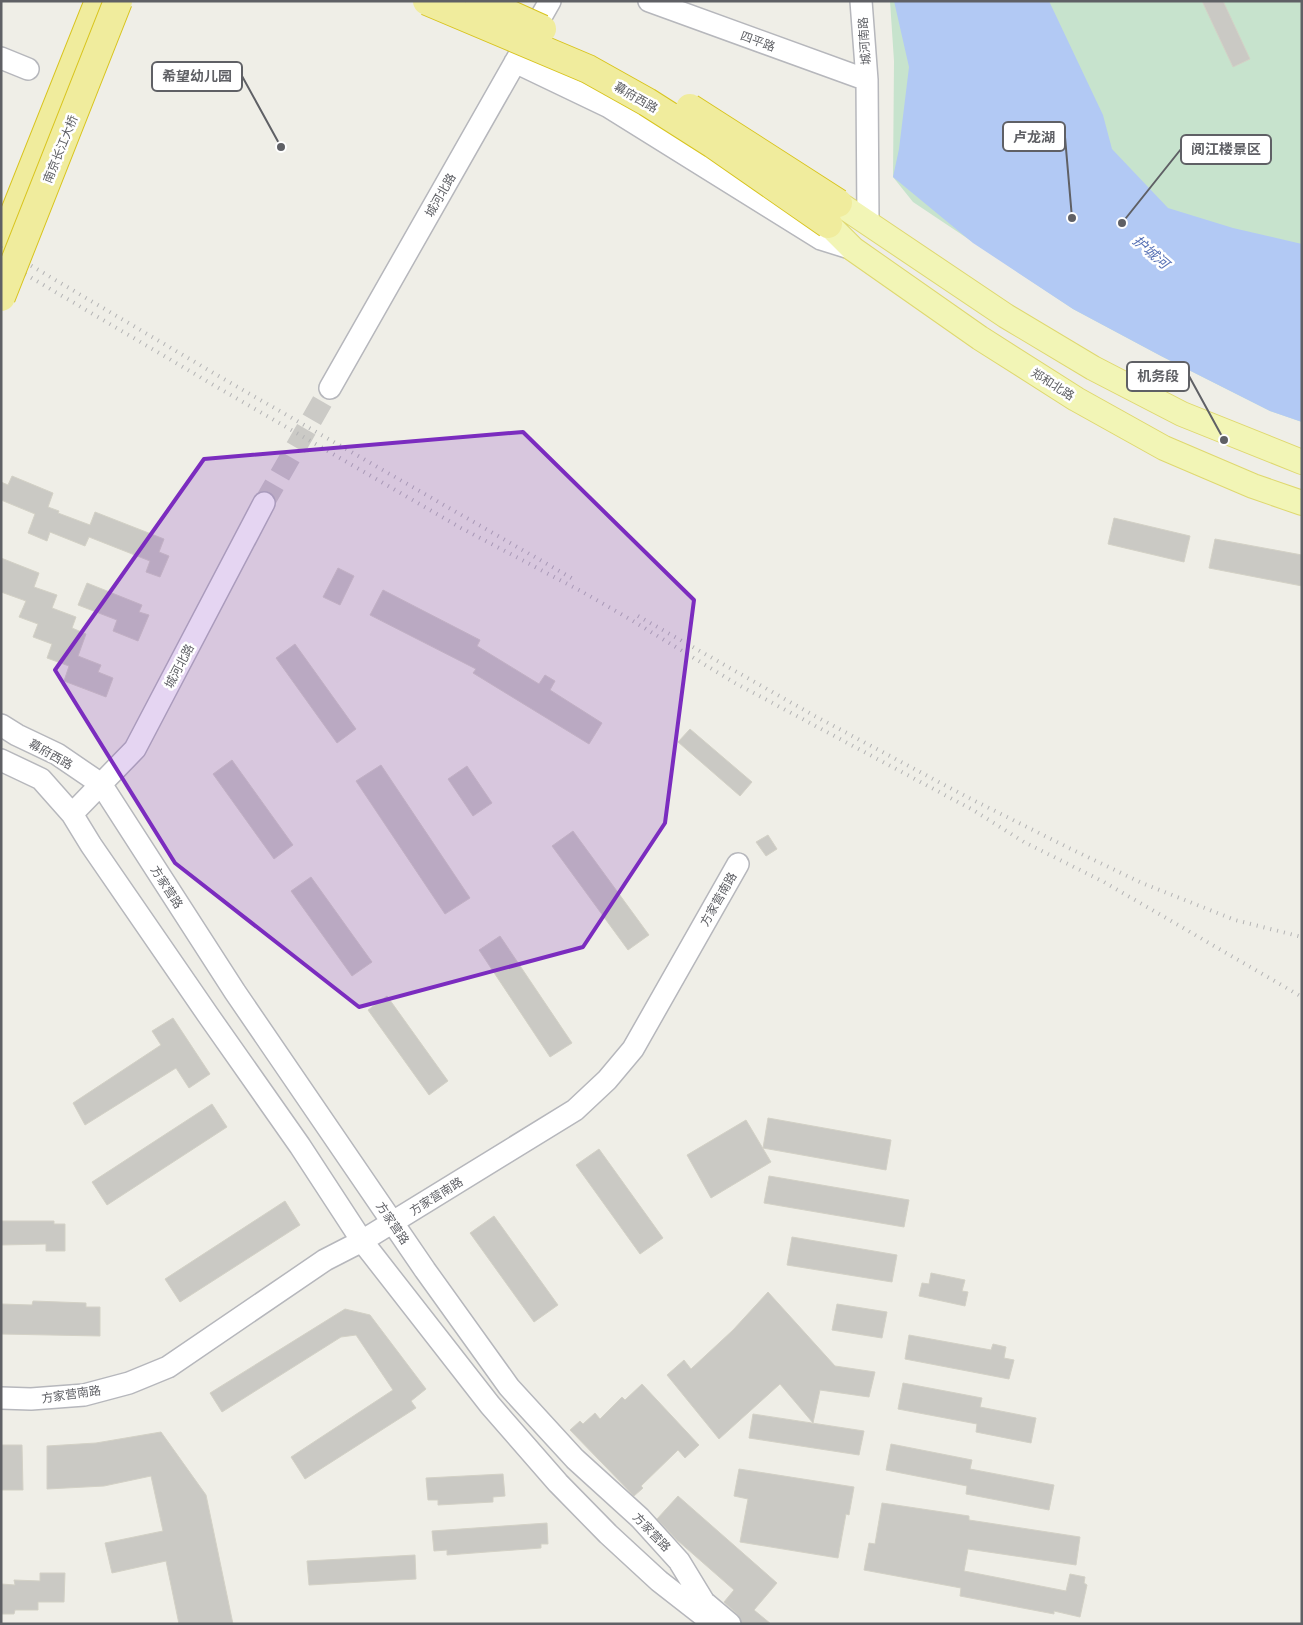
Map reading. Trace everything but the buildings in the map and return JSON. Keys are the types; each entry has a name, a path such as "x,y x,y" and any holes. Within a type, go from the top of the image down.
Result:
{"highway":[{"name":"南京长江大桥","path":"1,247 99,1"},
{"name":"南京长江大桥","path":"1,298 118,1"},
{"name":"幕府西路","path":"427,1 588,69 833,213"},
{"name":"幕府西路","path":"480,1 597,54 653,85 722,127 833,213"}],"main road":[{"path":"833,213 868,222 1006,316 1093,368 1182,414 1302,462"},
{"name":"郑和北路","path":"833,213 853,249 980,338 1076,399 1164,448 1253,486 1302,503"}],"street":[{"name":"城河北路","path":"330,388 550,1"},
{"name":"四平路","path":"649,1 867,80"},
{"name":"城河南路","path":"861,1 867,80 868,222"},
{"path":"1,58 28,69"},
{"path":"515,62 608,108 821,239 853,249"},
{"name":"城河北路","path":"72,814 135,749 264,503"},
{"name":"幕府西路","path":"1,725 17,735 57,754 101,784"},
{"path":"1,760 41,778 72,814 91,845 300,1146 362,1241 490,1405 558,1483 608,1534 659,1581 713,1624"},
{"name":"方家营路","path":"101,784 235,992 392,1223 509,1387 575,1458 640,1518 680,1561 704,1602 730,1624"},
{"name":"方家营南路","path":"1,1398 31,1399 84,1394 129,1383 168,1367 325,1260 392,1223 575,1110 607,1080 633,1049 738,864"}],"highlighted area":[{"path":"523,432 694,600 665,823 583,947 359,1007 175,863 55,670 204,459"}],"green space":[{"path":"890,1 1302,1 1302,422 1270,411 1073,309 913,202 893,177 894,61"}],"water":[{"name":"护城河","path":"894,1 1049,1 1103,115 1112,149 1168,208 1233,228 1302,244 1302,422 1270,411 1073,309 973,243 893,177 899,149 909,67"}],"tunnel":[{"path":"264,503 330,388"}],"railway":[{"path":"1,248 222,378 575,580"},
{"path":"1,260 461,528 579,590 735,683 973,810 1024,842 1104,882 1302,997"},
{"path":"638,616 813,715 967,797 1071,849 1142,883 1235,920 1302,937"}],"place":[{"name":"希望幼儿园","path":"281,147"},
{"name":"卢龙湖","path":"1072,218"},
{"name":"阅江楼景区","path":"1122,223"},
{"name":"机务段","path":"1224,440"}]}
